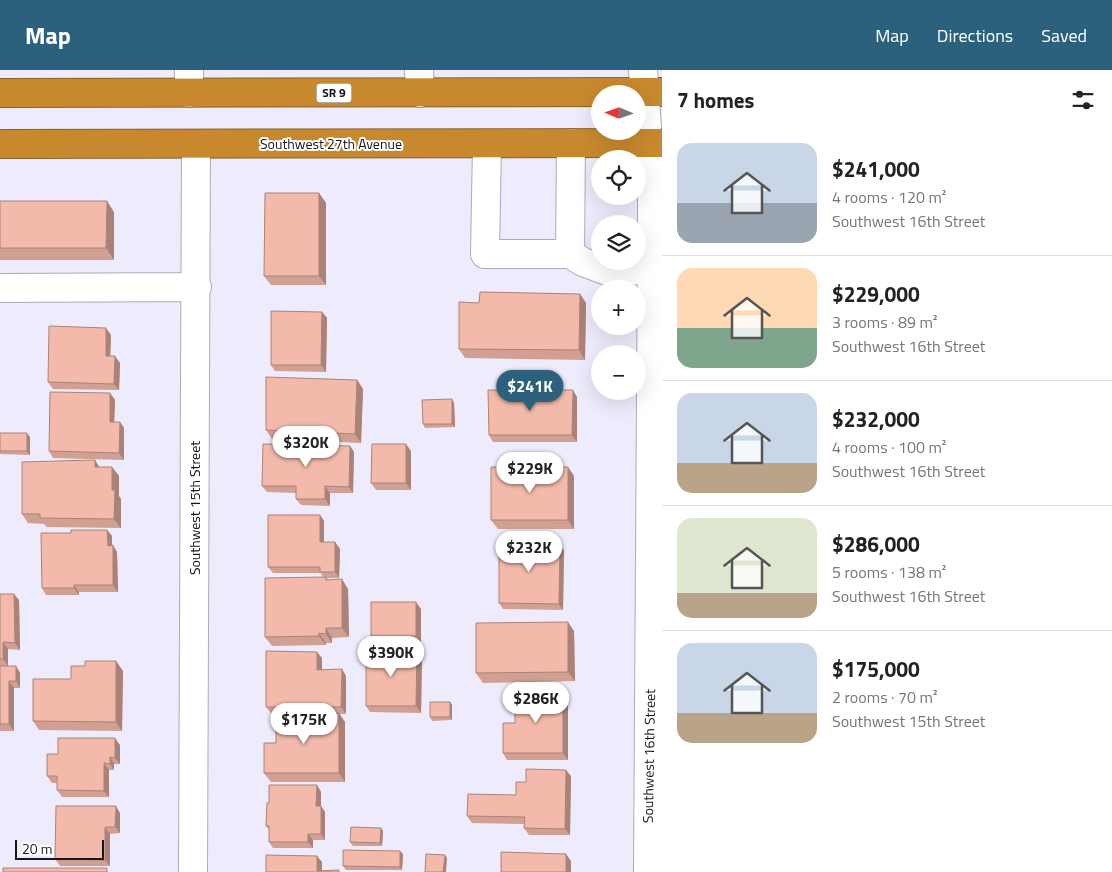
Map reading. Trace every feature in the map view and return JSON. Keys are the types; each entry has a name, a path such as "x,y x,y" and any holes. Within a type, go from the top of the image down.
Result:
{"highway":[{"name":"SR 9","path":"0,93 189,82 650,85"},
{"name":"Southwest 27th Avenue","path":"0,144 655,143"}],"street":[{"name":"Southwest 16th Street","path":"648,872 656,625 657,369 652,270 657,239 655,143 650,85"},
{"path":"570,254 571,143"},
{"name":"Southwest 15th Street","path":"193,872 197,287 196,144"},
{"path":"487,144 486,254 570,254 583,262 607,271 652,270"},
{"path":"0,288 197,287"}],"building":[{"path":"265,193 319,193 319,276 264,276"},
{"path":"0,201 107,201 106,248 0,248"},
{"path":"480,292 580,294 579,350 459,349 459,302 479,303"},
{"path":"271,311 322,312 321,365 271,365"},
{"path":"49,326 106,328 106,356 115,356 114,384 48,382"},
{"path":"266,377 357,380 355,434 266,430"},
{"path":"488,390 573,390 572,435 489,435"},
{"path":"50,392 110,393 110,422 120,422 119,453 49,451"},
{"path":"452,399 452,424 423,424 422,400"},
{"path":"0,433 27,433 27,451 0,451"},
{"path":"263,444 350,446 349,487 325,486 325,499 296,499 296,486 262,486"},
{"path":"372,444 406,444 406,483 371,483"},
{"path":"95,460 95,467 112,467 112,490 115,490 114,519 40,518 40,514 22,514 22,462"},
{"path":"491,467 568,467 568,520 491,520"},
{"path":"268,515 320,515 320,542 335,542 335,572 320,572 320,567 268,567"},
{"path":"71,530 107,530 108,546 113,545 113,585 74,585 74,588 42,588 41,533 71,533"},
{"path":"499,543 560,544 559,604 499,603"},
{"path":"326,577 326,580 342,579 342,628 326,628 326,634 319,633 319,636 265,637 265,578"},
{"path":"0,594 14,594 15,643 3,642 3,659 0,659"},
{"path":"371,602 416,602 416,636 371,636"},
{"path":"568,622 568,672 476,673 476,623"},
{"path":"366,649 417,650 416,706 366,706"},
{"path":"266,651 317,652 317,670 342,669 341,707 266,707"},
{"path":"85,661 116,661 116,722 33,721 33,679 71,679 71,666 85,666"},
{"path":"0,666 16,666 16,681 9,681 9,724 0,724"},
{"path":"515,692 563,692 563,753 503,753 503,723 515,723"},
{"path":"430,702 450,702 450,717 430,717"},
{"path":"339,713 339,773 264,773 264,743 276,743 276,714"},
{"path":"58,738 115,738 115,758 110,757 110,764 104,763 104,791 57,790 57,776 47,776 47,754 58,754"},
{"path":"526,769 566,770 565,829 524,828 525,817 467,816 468,794 516,795 516,782 526,782"},
{"path":"269,785 317,785 316,806 321,806 321,834 308,834 308,842 269,842 269,826 266,826"},
{"path":"56,806 116,806 115,827 105,827 105,860 55,859"},
{"path":"351,827 381,828 380,843 350,842"},
{"path":"343,850 400,851 400,867 343,866"},
{"path":"501,852 566,854 566,872 501,872"},
{"path":"426,854 445,855 443,872 425,872"},
{"path":"266,855 317,856 317,871 339,870 339,872 266,872"},
{"path":"3,868 107,868 107,872 3,872"}]}
